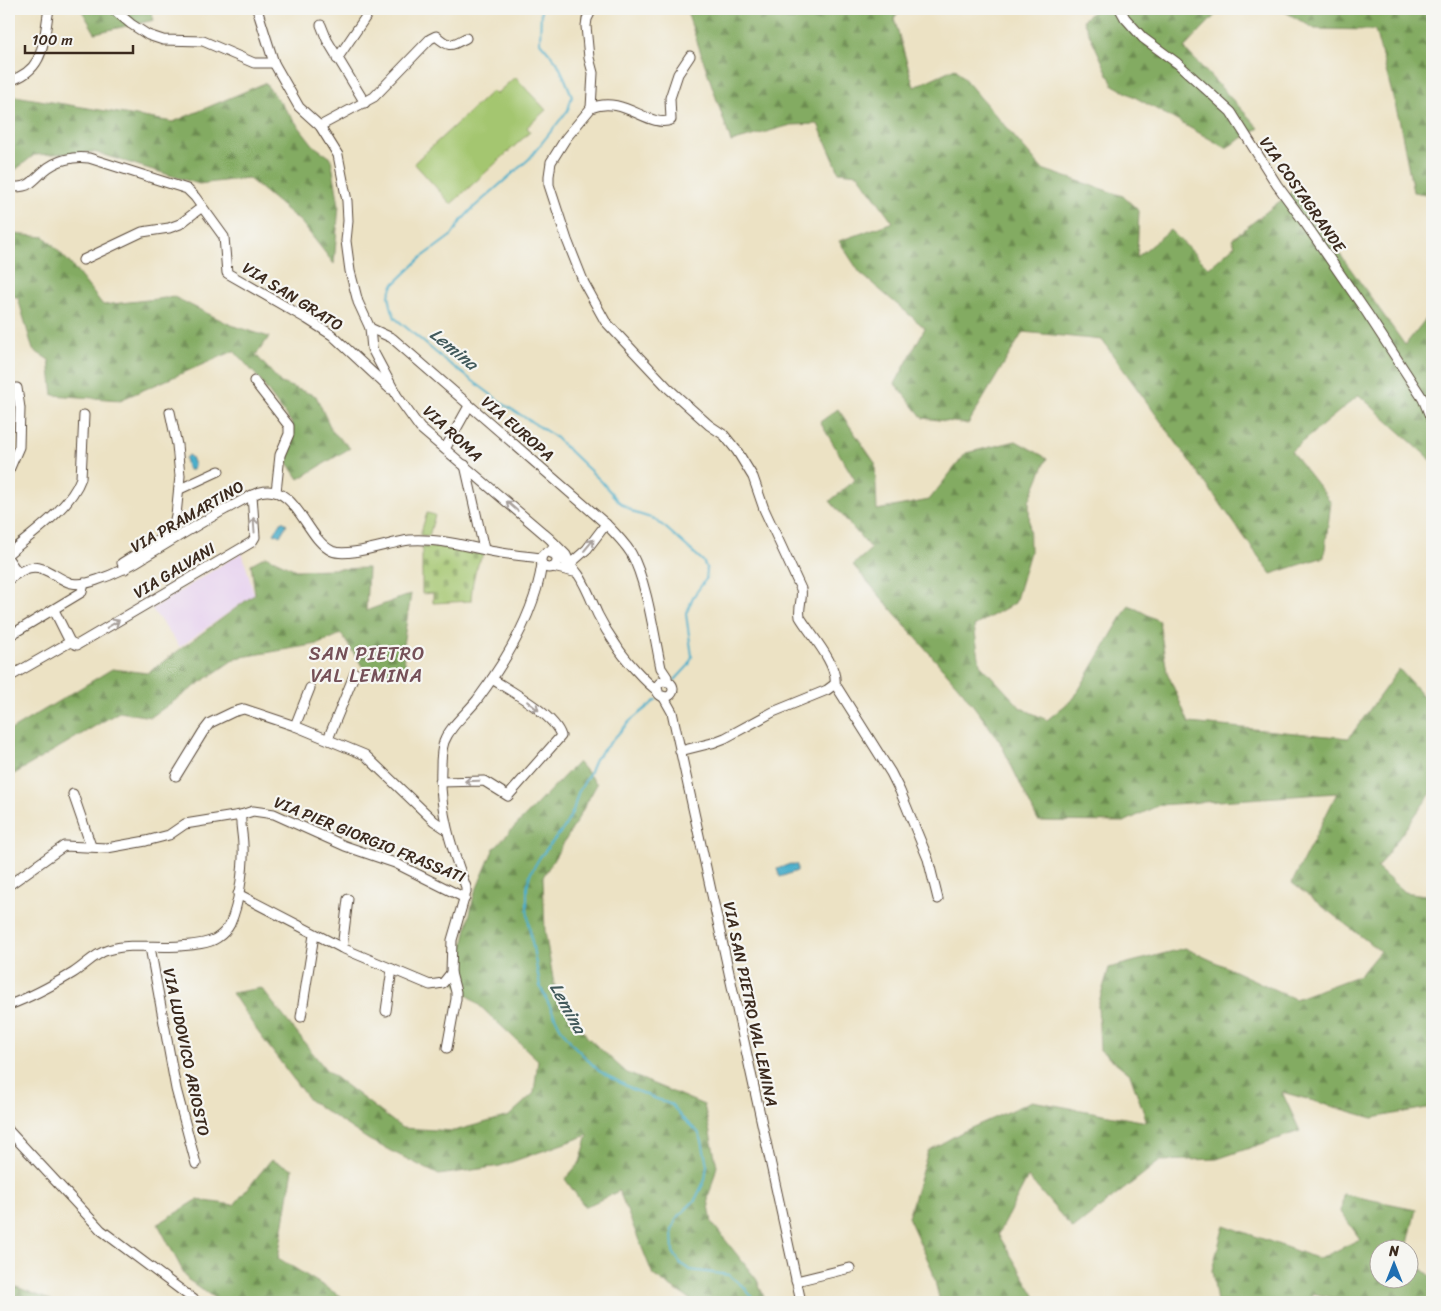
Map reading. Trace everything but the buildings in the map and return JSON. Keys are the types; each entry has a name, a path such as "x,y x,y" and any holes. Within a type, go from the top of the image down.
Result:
{"street":[{"path":"9,81 22,77 33,68 40,56 49,9"},
{"path":"112,9 131,24 163,40 203,41 254,64 274,64"},
{"path":"257,9 274,64 299,107 320,126 338,155 347,201 346,241 348,263 358,302 370,328"},
{"path":"591,108 593,72 589,58 586,26 592,9"},
{"name":"VIA COSTAGRANDE","path":"1120,9 1125,18 1143,38 1177,62 1231,112 1277,185 1367,313 1422,399 1432,421"},
{"path":"337,59 369,12"},
{"path":"321,25 337,59 364,103"},
{"path":"320,126 364,103 384,88 430,39 436,36 451,46 466,38"},
{"path":"690,56 678,74 670,98 671,120 666,122 657,120 628,108 612,104 591,108 566,138 551,162 549,185 578,269 594,304 605,321 668,388 709,425 724,435 737,451 753,477 764,509 801,589 800,617 831,665 836,676 835,684 891,773 900,791 928,859 938,899"},
{"name":"VIA SAN GRATO","path":"9,187 28,185 46,169 68,158 85,158 182,186 195,197 220,229 224,237 227,273 332,335 397,396"},
{"path":"83,260 142,232 180,224 202,207"},
{"name":"VIA ROMA","path":"370,328 372,349 397,396 420,428 551,540 566,555 572,568"},
{"name":"VIA EUROPA","path":"370,328 392,338 606,524 623,542 636,565 650,618 661,668 659,672 661,688"},
{"path":"254,381 289,426 289,434 280,455 276,492 289,500 323,544 333,551 347,553 414,540 456,543 546,564 572,568"},
{"path":"9,470 19,447 20,408 17,388"},
{"path":"445,449 469,406"},
{"path":"125,569 122,563 170,532 176,515 180,489 179,458 170,412"},
{"path":"9,552 50,519 77,488 81,478 84,415"},
{"path":"465,465 484,549"},
{"path":"180,489 219,471"},
{"name":"VIA PRAMARTINO","path":"9,579 29,568 37,568 71,583 84,583 100,579 125,569 217,514 252,496 265,492 276,492"},
{"name":"VIA GALVANI","path":"70,642 77,645 252,542 255,537 252,496"},
{"path":"572,568 606,524"},
{"path":"546,564 556,562 551,540"},
{"path":"546,564 544,554 563,559 572,568 582,580 598,615 615,645 628,662 648,681 661,688"},
{"path":"9,560 18,573"},
{"name":"VIA PIER GIORGIO FRASSATI","path":"9,885 64,846 107,848 146,841 169,835 185,824 242,815 253,811 274,814 338,843 395,864 465,898 466,886 446,829 440,782 444,742 450,731 492,679 515,640 546,564"},
{"path":"9,636 82,592 84,583"},
{"path":"9,677 70,642 54,610"},
{"path":"328,739 354,673"},
{"path":"440,782 484,781 508,796 561,736 559,730 534,706 492,679"},
{"path":"680,751 725,738 773,712 827,690 835,684"},
{"path":"295,726 310,688"},
{"name":"VIA SAN PIETRO VAL LEMINA","path":"661,688 670,695 672,692 674,703 672,712"},
{"name":"VIA SAN PIETRO VAL LEMINA","path":"661,688 672,712 801,1302"},
{"path":"176,776 210,723 244,709 295,726 365,754 434,821 446,829"},
{"path":"72,794 91,846"},
{"path":"9,1005 35,994 74,972 97,955 109,950 123,947 199,944 215,940 226,932 238,894 243,851 240,822 242,815"},
{"path":"238,894 314,935 430,985 443,983 451,973"},
{"path":"447,1048 456,999 451,973 452,940 465,898"},
{"path":"342,948 348,899"},
{"path":"301,1016 314,935"},
{"name":"VIA LUDOVICO ARIOSTO","path":"150,947 176,1089 196,1164"},
{"path":"386,1011 392,969"},
{"path":"9,1131 101,1230 197,1302"},
{"path":"796,1281 850,1268"}],"shaded area":[{"path":"242,552 254,594 180,647 152,609"}],"green space":[{"path":"81,9 150,9 154,20 95,33"},
{"path":"686,9 901,9 894,18 914,87 955,68 1042,169 1123,196 1139,211 1137,257 1170,230 1209,268 1235,245 1232,239 1294,190 1405,345 1432,311 1432,461 1359,395 1291,451 1331,502 1324,557 1271,574 1102,340 1023,332 968,424 923,418 895,384 925,328 860,273 839,241 893,222 858,174 839,172 818,124 791,125 731,142"},
{"path":"1096,9 1221,9 1184,48 1259,128 1226,148 1113,85 1083,20"},
{"path":"1280,9 1432,9 1432,195 1413,192 1400,123 1375,30 1315,29"},
{"path":"515,77 546,110 527,127 530,132 451,204 414,163 492,91 496,94"},
{"path":"265,83 314,146 331,158 339,205 334,264 301,222 248,178 199,184 94,152 34,155 9,175 9,95 173,122"},
{"path":"14,234 45,237 69,262 103,305 174,297 231,325 269,337 256,355 281,383 316,396 332,431 350,448 299,479 288,463 293,425 256,375 234,351 120,400 53,395 49,360 33,350 18,298 9,294 9,238"},
{"path":"838,409 875,463 877,510 929,500 966,453 1016,441 1047,458 1029,501 1030,552 1015,603 974,626 980,664 1021,708 1047,720 1074,698 1129,605 1159,621 1167,672 1189,723 1349,738 1399,669 1432,706 1432,792 1377,868 1404,892 1432,896 1432,1107 1373,1118 1282,1092 1300,1131 1217,1159 1160,1161 1073,1229 1028,1177 998,1234 1039,1302 940,1302 932,1269 908,1217 928,1151 962,1132 1032,1101 1147,1122 1130,1074 1100,1050 1098,1005 1109,968 1185,948 1295,999 1360,975 1380,951 1292,883 1337,793 1159,805 1124,822 1038,821 999,740 963,692 853,565 871,549 830,501 855,480 820,422"},
{"path":"427,513 435,515 429,536 420,535"},
{"path":"422,547 463,548 464,552 484,554 476,570 471,601 433,603 433,593 422,594"},
{"path":"266,556 296,570 368,568 366,611 411,594 402,651 408,673 367,673 341,634 318,644 236,658 151,717 119,712 9,777 9,731 112,669 148,673 255,594 251,564"},
{"path":"578,762 597,784 543,877 545,932 554,984 587,1037 627,1073 704,1105 717,1166 708,1199 712,1223 757,1280 766,1302 694,1302 653,1275 619,1191 585,1207 565,1179 580,1162 588,1135 500,1166 439,1175 369,1140 309,1100 258,1032 232,993 261,988 327,1071 402,1128 454,1131 509,1116 534,1093 538,1060 455,983 474,895 494,848"},
{"path":"271,1160 293,1169 278,1258 350,1302 220,1302 187,1279 158,1224 197,1200 234,1205"},
{"path":"1343,1194 1416,1209 1409,1238 1368,1238 1368,1288 1418,1288 1418,1265 1432,1277 1432,1302 1356,1302 1315,1294 1308,1302 1217,1302 1212,1270 1224,1225 1319,1259 1360,1239 1341,1212"},
{"path":"9,1284 50,1300 54,1302 9,1302"}],"water":[{"path":"188,455 191,457 194,465 193,470 187,468 185,458"},
{"path":"282,521 287,524 280,536 274,533"},
{"path":"790,864 797,865 797,871 780,877 777,869"}],"waterway":[{"name":"Lemina","path":"541,9 540,42 557,62 565,79 572,96 568,110 529,159 473,208 452,235 421,258 393,285 389,295 391,306 395,318 446,361 505,405 554,436 601,481 618,501 635,513 654,519 703,561 707,570 706,579 693,597 686,614 692,656 689,665 675,680"},
{"name":"Lemina","path":"656,700 630,721 595,759 578,793 573,811 564,828 540,857 530,874 527,887 530,931 540,986 560,1027 573,1045 599,1071 634,1090 672,1105 681,1117 698,1132 707,1165 705,1180 695,1200 677,1218 672,1229 673,1252 681,1264 690,1270 729,1275 745,1288 755,1302"}],"district":[{"name":"SAN PIETRO VAL LEMINA","path":"367,664"}]}
